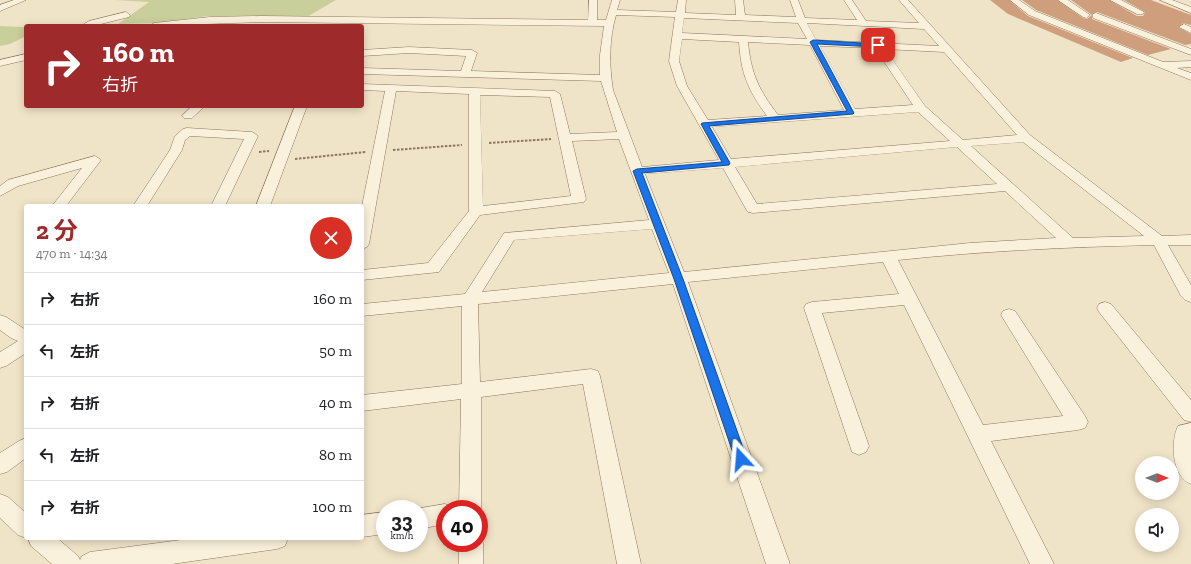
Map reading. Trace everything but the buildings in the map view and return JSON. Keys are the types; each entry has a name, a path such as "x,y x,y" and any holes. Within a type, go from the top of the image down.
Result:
{"street":[{"path":"0,8 22,0"},
{"path":"593,0 592,10 608,14"},
{"path":"682,0 674,58 675,68 682,86 753,209 1008,187"},
{"path":"739,0 741,18"},
{"path":"794,0 813,42 851,113"},
{"path":"848,0 863,23"},
{"path":"903,0 1026,138 1158,240 1187,292 1191,296"},
{"path":"1014,0 1032,13 1191,77"},
{"path":"1062,0 1086,15"},
{"path":"1114,0 1140,12"},
{"path":"1164,0 1191,10"},
{"path":"608,14 605,42 606,78 637,171 679,279 778,564"},
{"path":"173,24 210,20 608,14 680,15 927,26"},
{"path":"90,24 126,15"},
{"path":"1096,16 1191,52"},
{"path":"677,36 947,49"},
{"path":"743,39 746,71 750,84 775,119"},
{"path":"878,45 921,108 1069,242"},
{"path":"364,53 409,50 472,53 465,73"},
{"path":"0,63 24,57"},
{"path":"1162,65 1191,64"},
{"path":"364,71 606,78"},
{"path":"364,87 555,94 579,199 476,211"},
{"path":"364,233 391,87"},
{"path":"364,274 433,268 476,211 474,90"},
{"path":"188,116 198,108"},
{"path":"264,204 300,108"},
{"path":"704,124 921,108"},
{"path":"141,204 176,150 179,139 187,132 252,136 219,204"},
{"path":"566,138 624,134"},
{"path":"637,171 1026,138"},
{"path":"0,192 13,183 95,160 61,204"},
{"path":"470,500 470,299 509,236 658,224"},
{"path":"364,310 679,279 978,247 1069,242 1191,240"},
{"path":"888,256 1042,564"},
{"path":"859,446 812,308 910,299"},
{"path":"1105,308 1191,414"},
{"path":"977,434 1078,422 1009,315"},
{"path":"0,321 17,334 24,336"},
{"path":"0,360 24,345"},
{"path":"364,403 591,376 629,564"},
{"path":"1191,431 1185,432 1185,466 1191,475"},
{"path":"0,465 24,448"},
{"path":"0,504 24,525"},
{"path":"364,526 376,524"},
{"path":"41,540 70,564"},
{"path":"90,564 166,559 266,540"},
{"path":"471,552 471,564"}],"path":[{"path":"243,153 282,155 379,151 566,138"}],"green space":[{"path":"115,0 336,0 305,18 208,16 157,23 118,24 149,2"},
{"path":"0,26 24,27 24,37 10,44 0,46"}],"route":[{"path":"741,459 679,279 637,171 726,163 704,124 851,113 813,42 878,45"}]}
